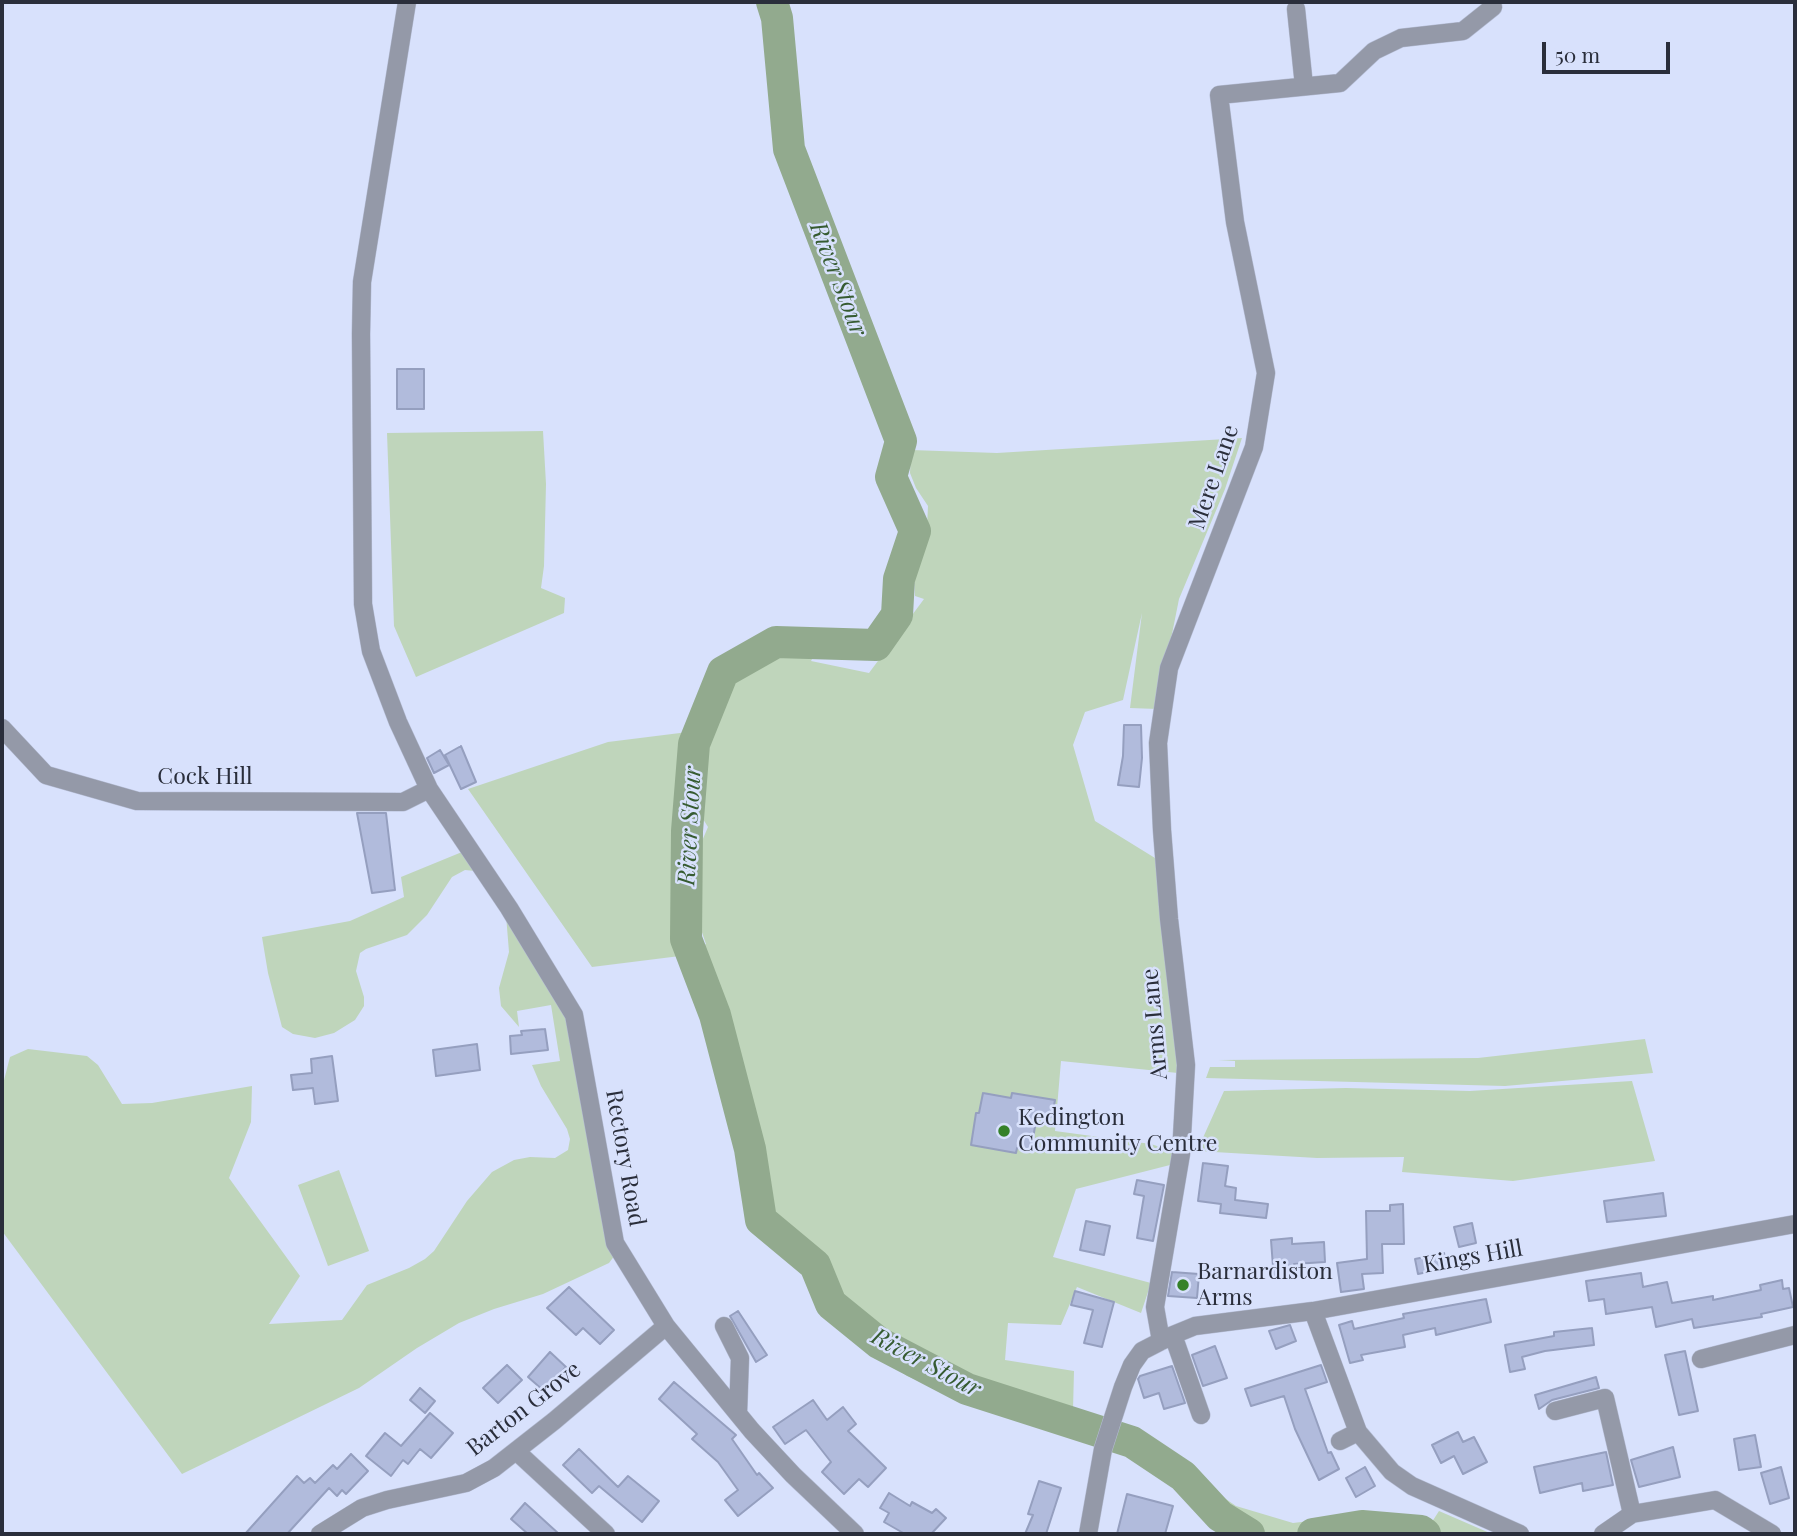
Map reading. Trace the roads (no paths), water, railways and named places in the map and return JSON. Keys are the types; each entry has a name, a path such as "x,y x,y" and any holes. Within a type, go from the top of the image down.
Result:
{"street":[{"name":"Rectory Road","path":"407,2 362,282 360,334 363,604 371,651 398,722 429,789 509,908 574,1014 615,1243 666,1326 738,1414 793,1475 855,1534"},
{"path":"1296,9 1304,86 1340,83 1374,51 1401,38 1463,31 1493,7"},
{"name":"Mere Lane","path":"1158,743 1169,668 1254,447 1266,373 1235,222 1220,95 1304,86"},
{"name":"Cock Hill","path":"2,728 46,775 137,801 403,802 429,789"},
{"name":"Arms Lane","path":"1158,743 1165,868 1184,1042 1179,1084 1181,1154 1155,1307 1201,1415"},
{"name":"Kings Hill","path":"1167,1338 1195,1326 1313,1311 1795,1224"},
{"path":"1313,1311 1358,1432 1392,1472 1412,1486 1520,1534"},
{"name":"Barton Grove","path":"320,1534 362,1508 466,1483 494,1468 666,1326"},
{"path":"724,1326 740,1358 738,1414"},
{"path":"1700,1359 1795,1335"},
{"path":"1088,1534 1111,1418 1132,1365 1142,1351 1167,1338"},
{"path":"1555,1410 1605,1398 1632,1514"},
{"path":"1340,1441 1358,1432"},
{"path":"516,1451 606,1534"},
{"path":"1602,1534 1632,1514 1715,1500 1772,1534"}],"waterway":[{"name":"River Stour","path":"772,2 777,18 789,149 901,441 891,477 915,531 899,579 897,615 876,645 776,642 723,672 694,744 687,831 686,939 715,1015 750,1149 761,1220 815,1265 831,1304 879,1343 967,1389 1132,1442 1183,1476 1220,1516 1249,1534"},
{"name":"River Stour","path":"1313,1534 1362,1526 1421,1531 1425,1534"}],"place":[{"name":"Kedington Community Centre","path":"1004,1131"},
{"name":"Barnardiston Arms","path":"1183,1285"}]}
